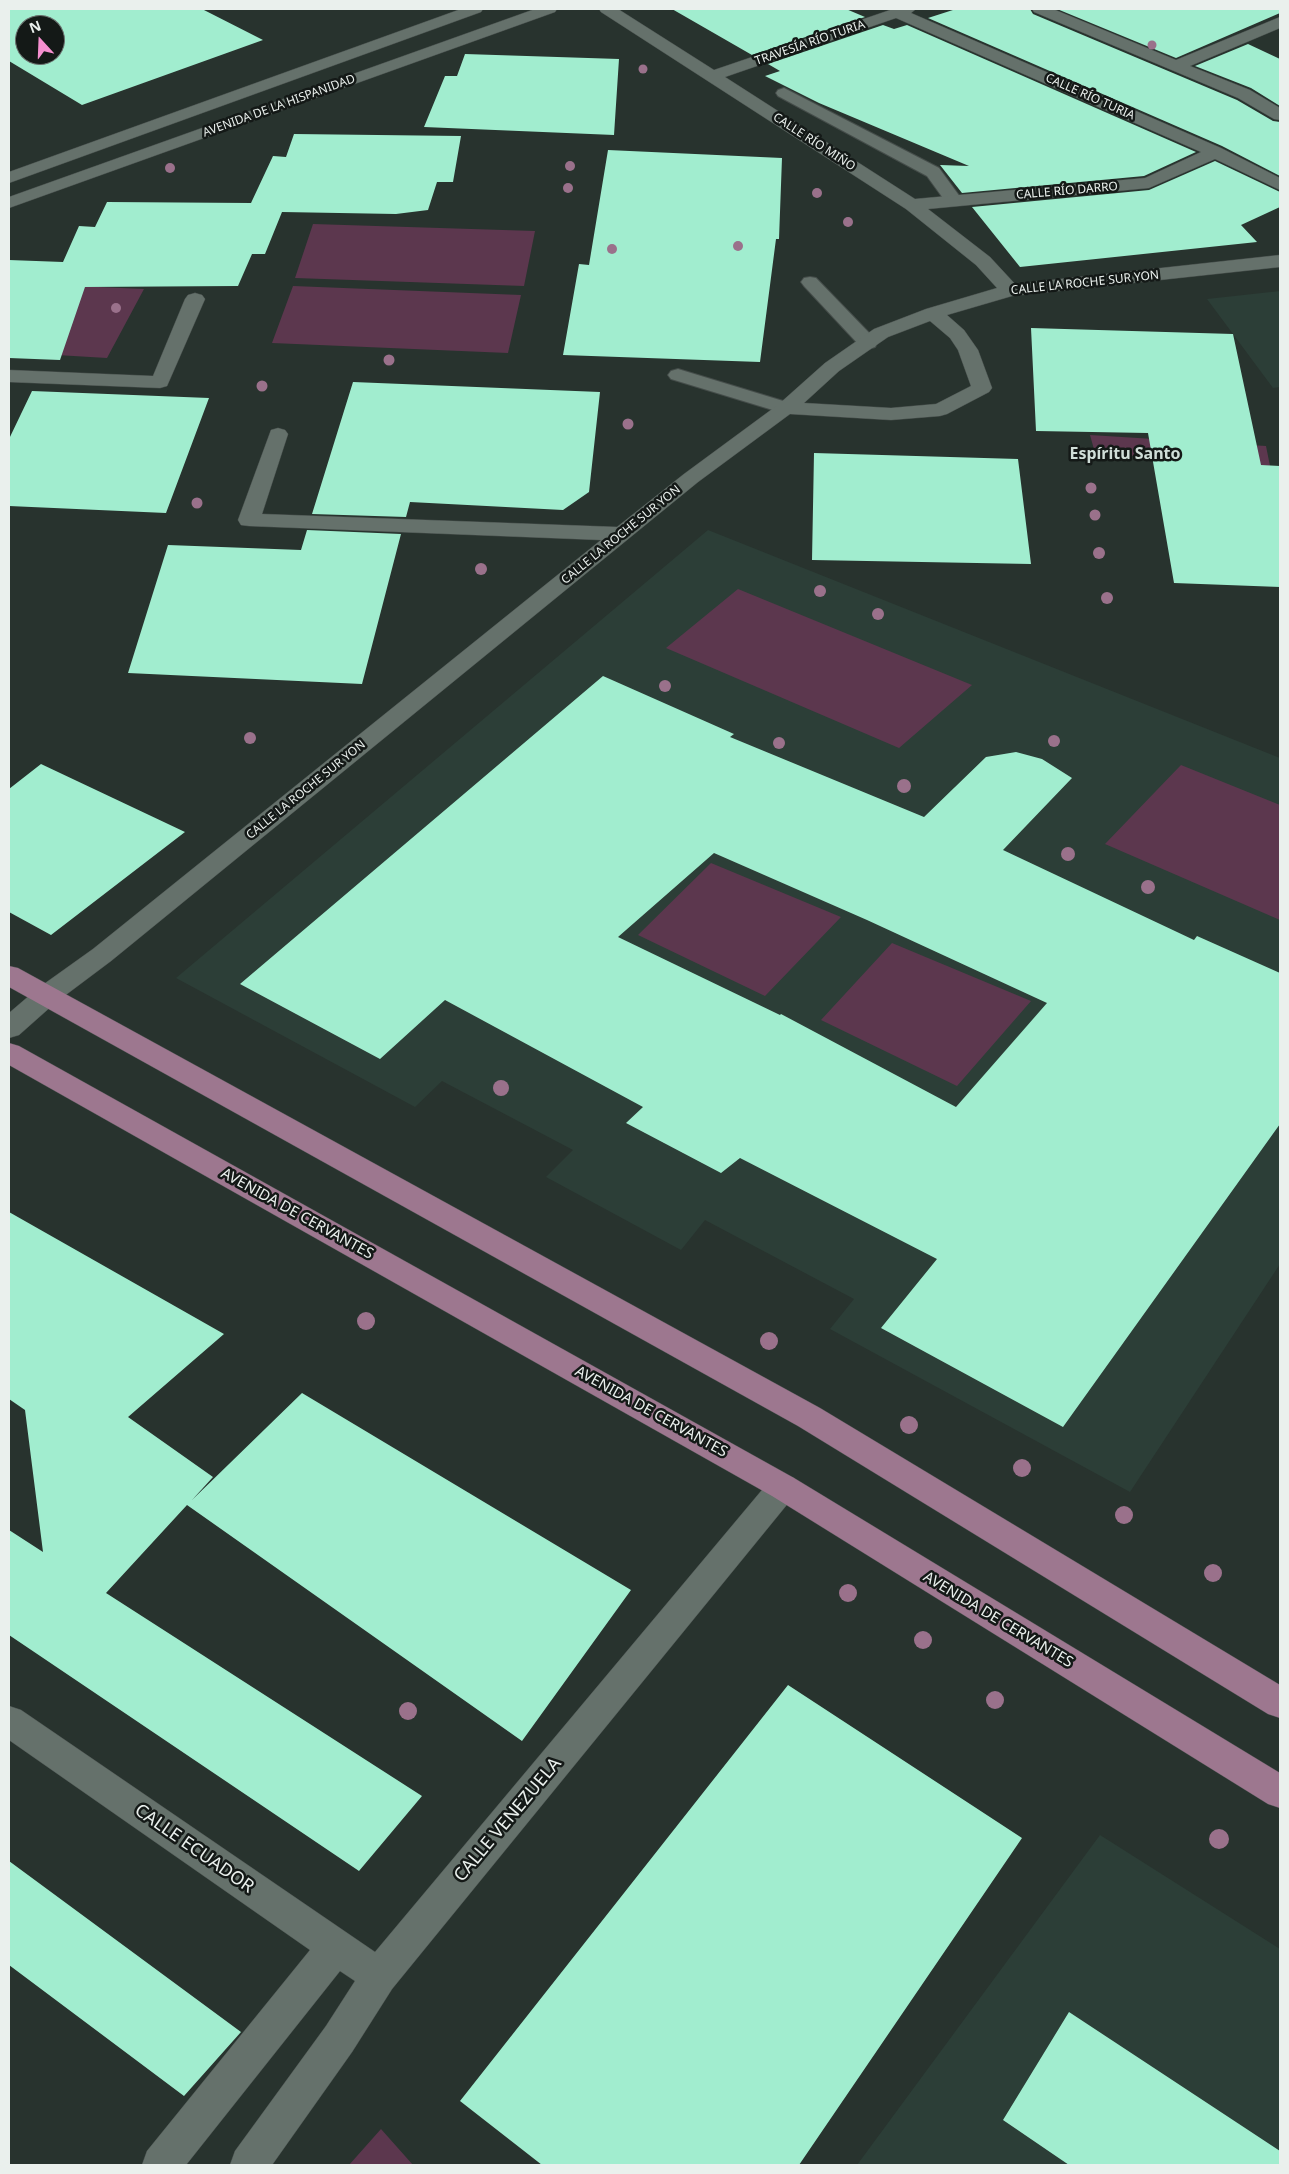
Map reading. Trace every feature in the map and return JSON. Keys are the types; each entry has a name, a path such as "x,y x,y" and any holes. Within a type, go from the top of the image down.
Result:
{"main road":[{"path":"9,975 810,1417 1280,1703"},
{"name":"AVENIDA DE CERVANTES","path":"9,1053 783,1487 1280,1792"}],"street":[{"name":"AVENIDA DE LA HISPANIDAD","path":"9,178 475,9"},
{"name":"AVENIDA DE LA HISPANIDAD","path":"9,203 549,9"},
{"name":"CALLE RÍO MIÑO","path":"607,9 912,205 983,261 1010,290"},
{"path":"1040,9 1244,94 1280,115"},
{"name":"TRAVESÍA RÍO TURIA","path":"713,76 903,11"},
{"name":"CALLE RÍO TURIA","path":"903,11 1215,152 1280,186"},
{"path":"1176,65 1280,22"},
{"name":"CALLE RÍO DARRO","path":"912,205 1148,183 1215,152"},
{"name":"CALLE LA ROCHE SUR YON","path":"9,1028 46,996 102,955 691,478 786,408 832,367 881,334 933,312 1010,290 1280,261"},
{"path":"9,376 160,382 195,299"},
{"path":"786,408 892,414 940,410 982,388 968,350 957,334 933,312"},
{"path":"278,434 249,520 622,534"},
{"name":"CALLE VENEZUELA","path":"249,2165 339,2039 379,1976 783,1487"},
{"name":"CALLE ECUADOR","path":"9,1722 379,1976"},
{"path":"161,2165 336,1947"}],"lane":[{"path":"784,93 933,172 954,201"},
{"path":"810,282 868,343"},
{"path":"678,375 786,408"}],"shaded area":[{"path":"313,224 535,231 524,286 295,278"},
{"path":"76,286 144,289 107,358 40,354"},
{"path":"293,286 521,295 508,353 272,343"},
{"path":"1280,291 1280,387 1273,388 1207,299"},
{"path":"1090,435 1266,446 1270,466 1095,453"},
{"path":"708,530 1280,758 1280,1264 1130,1492 830,1329 854,1299 705,1220 681,1250 546,1177 573,1150 442,1081 415,1107 176,978"},
{"path":"738,589 972,685 899,748 666,648"},
{"path":"1181,765 1280,805 1280,920 1105,844"},
{"path":"711,863 841,917 765,996 638,935"},
{"path":"892,943 1031,1001 957,1086 821,1020"},
{"path":"1100,1835 1280,1949 1280,2165 857,2165"},
{"path":"381,2129 413,2165 349,2165"}],"building":[{"path":"9,9 202,9 263,40 82,105 16,65 65,65 65,15 15,15 15,65 9,61"},
{"path":"672,9 846,9 865,17 752,55"},
{"path":"956,9 1030,9 1033,14 1237,100 1273,121 1280,122 1280,176 1222,146 928,18"},
{"path":"1057,9 1280,9 1280,13 1176,58"},
{"path":"883,25 894,29 907,25 1196,152 1144,176 962,193 940,165 969,166 819,103 765,76 780,71 768,64"},
{"path":"1248,44 1280,59 1280,106 1251,88 1195,66"},
{"path":"465,54 619,59 614,135 424,127 445,76 457,76"},
{"path":"294,134 461,136 453,182 437,182 428,210 396,214 282,212 265,254 252,254 238,286 85,287 60,360 9,358 9,260 63,262 79,226 95,227 107,202 251,203 273,156 286,157"},
{"path":"608,150 782,158 779,239 776,239 760,362 563,355 579,264 589,265"},
{"path":"1215,161 1280,192 1280,207 1241,225 1257,242 1020,267 972,207 1149,190"},
{"path":"1031,328 1233,334 1261,465 1280,466 1280,587 1174,583 1148,433 1036,431"},
{"path":"353,382 600,392 589,492 563,510 410,502 406,517 312,514"},
{"path":"32,391 209,398 166,513 9,506 9,439"},
{"path":"814,453 1018,459 1031,564 812,560"},
{"path":"307,530 401,534 362,684 128,673 168,545 301,550"},
{"path":"603,676 734,734 730,737 924,817 986,757 1016,752 1042,759 1072,778 1003,850 1194,940 1197,936 1280,973 1280,1124 1063,1427 881,1328 937,1259 740,1158 721,1173 626,1123 643,1107 445,1000 380,1059 240,984","holes":["714,853 867,920 1047,1003 956,1107 781,1014 618,937"]},
{"path":"41,764 185,832 51,935 9,912 9,789"},
{"path":"9,1212 224,1334 128,1417 213,1477 192,1500 302,1393 631,1590 522,1741 187,1505 106,1593 422,1796 359,1871 9,1635 9,1530 43,1552 25,1410 9,1399"},
{"path":"788,1685 1022,1838 799,2165 542,2165 460,2101"},
{"path":"9,1861 241,2032 184,2096 9,1965"},
{"path":"1069,2012 1280,2151 1280,2165 1069,2165 1003,2120"}],"district":[{"name":"Espíritu Santo","path":"1125,454"}]}
